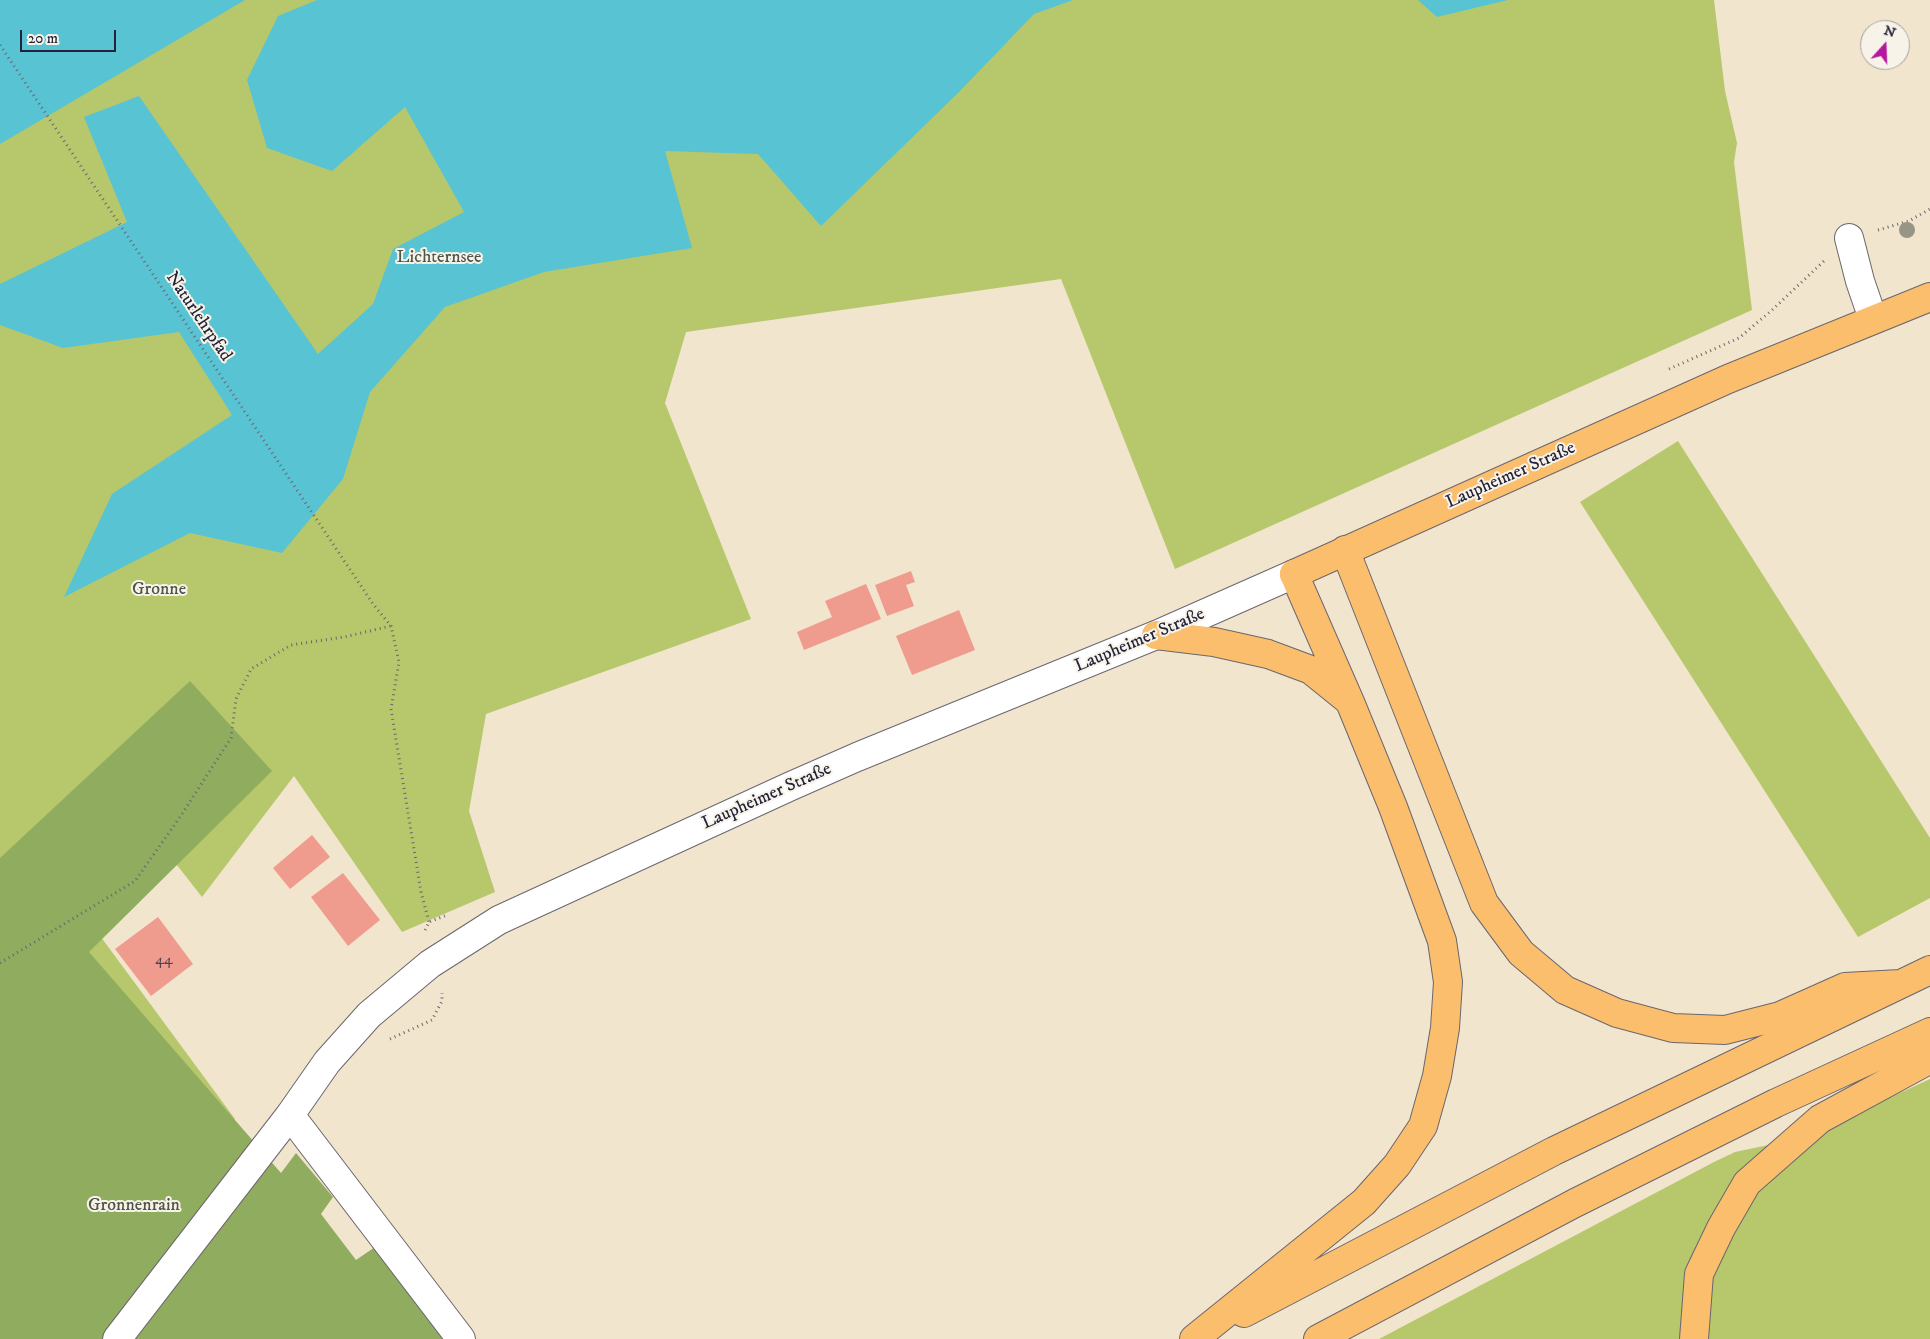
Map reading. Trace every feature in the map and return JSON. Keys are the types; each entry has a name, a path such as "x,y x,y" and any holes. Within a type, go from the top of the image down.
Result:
{"main road":[{"name":"Laupheimer Straße","path":"1294,574 1728,379 1930,297"},
{"path":"1345,550 1484,903 1521,953 1565,990 1617,1013 1673,1028 1725,1030 1780,1016 1845,987 1900,984"},
{"path":"1194,1339 1364,1202 1397,1165 1423,1126 1437,1076 1445,1028 1448,982 1442,941 1393,807 1294,574"},
{"path":"1156,635 1214,642 1268,654 1310,670 1350,702"},
{"path":"1194,1339 1554,1151 1930,970"},
{"path":"1318,1339 1575,1203 1776,1103 1930,1032"},
{"path":"1694,1339 1699,1274 1720,1228 1747,1183 1820,1119 1925,1062 1930,1057"}],"street":[{"path":"1849,238 1860,281 1873,319"},
{"name":"Laupheimer Straße","path":"117,1339 290,1115 327,1062 369,1015 430,964 508,916 575,884 857,757 1156,635 1294,574"},
{"path":"290,1115 461,1339"}],"path":[{"name":"Naturlehrpfad","path":"0,45 373,604 391,626"},
{"path":"1666,371 1739,338 1771,311 1849,238 1909,221 1930,209"},
{"path":"0,963 135,880 180,817 231,738 236,699 251,670 291,644 344,637 391,626 399,662 391,709 421,892 429,922 447,915"}],"green space":[{"name":"Lichternsee","path":"0,0 1714,0 1725,91 1737,143 1734,162 1752,310 1175,569 1061,279 686,332 665,403 751,619 486,714 469,811 495,892 402,932 294,776 202,897 151,832 70,895 235,1119 40,1339 0,1339"},
{"path":"1678,441 1930,838 1930,898 1858,937 1580,502"},
{"name":"Gronnenrain","path":"190,681 272,771 89,952 281,1173 296,1153 333,1197 321,1214 356,1260 375,1247 446,1339 0,1339 0,858"},
{"path":"1930,1079 1930,1339 1379,1339 1735,1152 1816,1135 1852,1115"}],"water":[{"path":"0,0 245,0 0,144"},
{"path":"317,0 1073,0 1034,14 958,93 821,226 758,154 665,151 692,248 544,272 445,307 370,392 343,479 282,553 190,533 64,597 112,494 232,415 179,332 63,348 0,325 0,284 127,222 84,117 139,96 318,354 373,304 393,249 464,212 405,107 332,171 267,148 247,80 278,16"},
{"path":"1418,0 1508,0 1437,17"}],"building":[{"path":"911,571 915,582 906,585 914,606 887,616 875,585"},
{"path":"866,584 881,619 804,650 797,632 832,617 825,601"},
{"path":"959,610 975,650 912,675 896,636"},
{"path":"312,835 330,857 290,889 273,868"},
{"path":"343,873 380,920 348,946 311,897"},
{"path":"158,917 193,964 151,996 115,949"}],"park label":[{"name":"Gronne","path":"159,590"}]}
